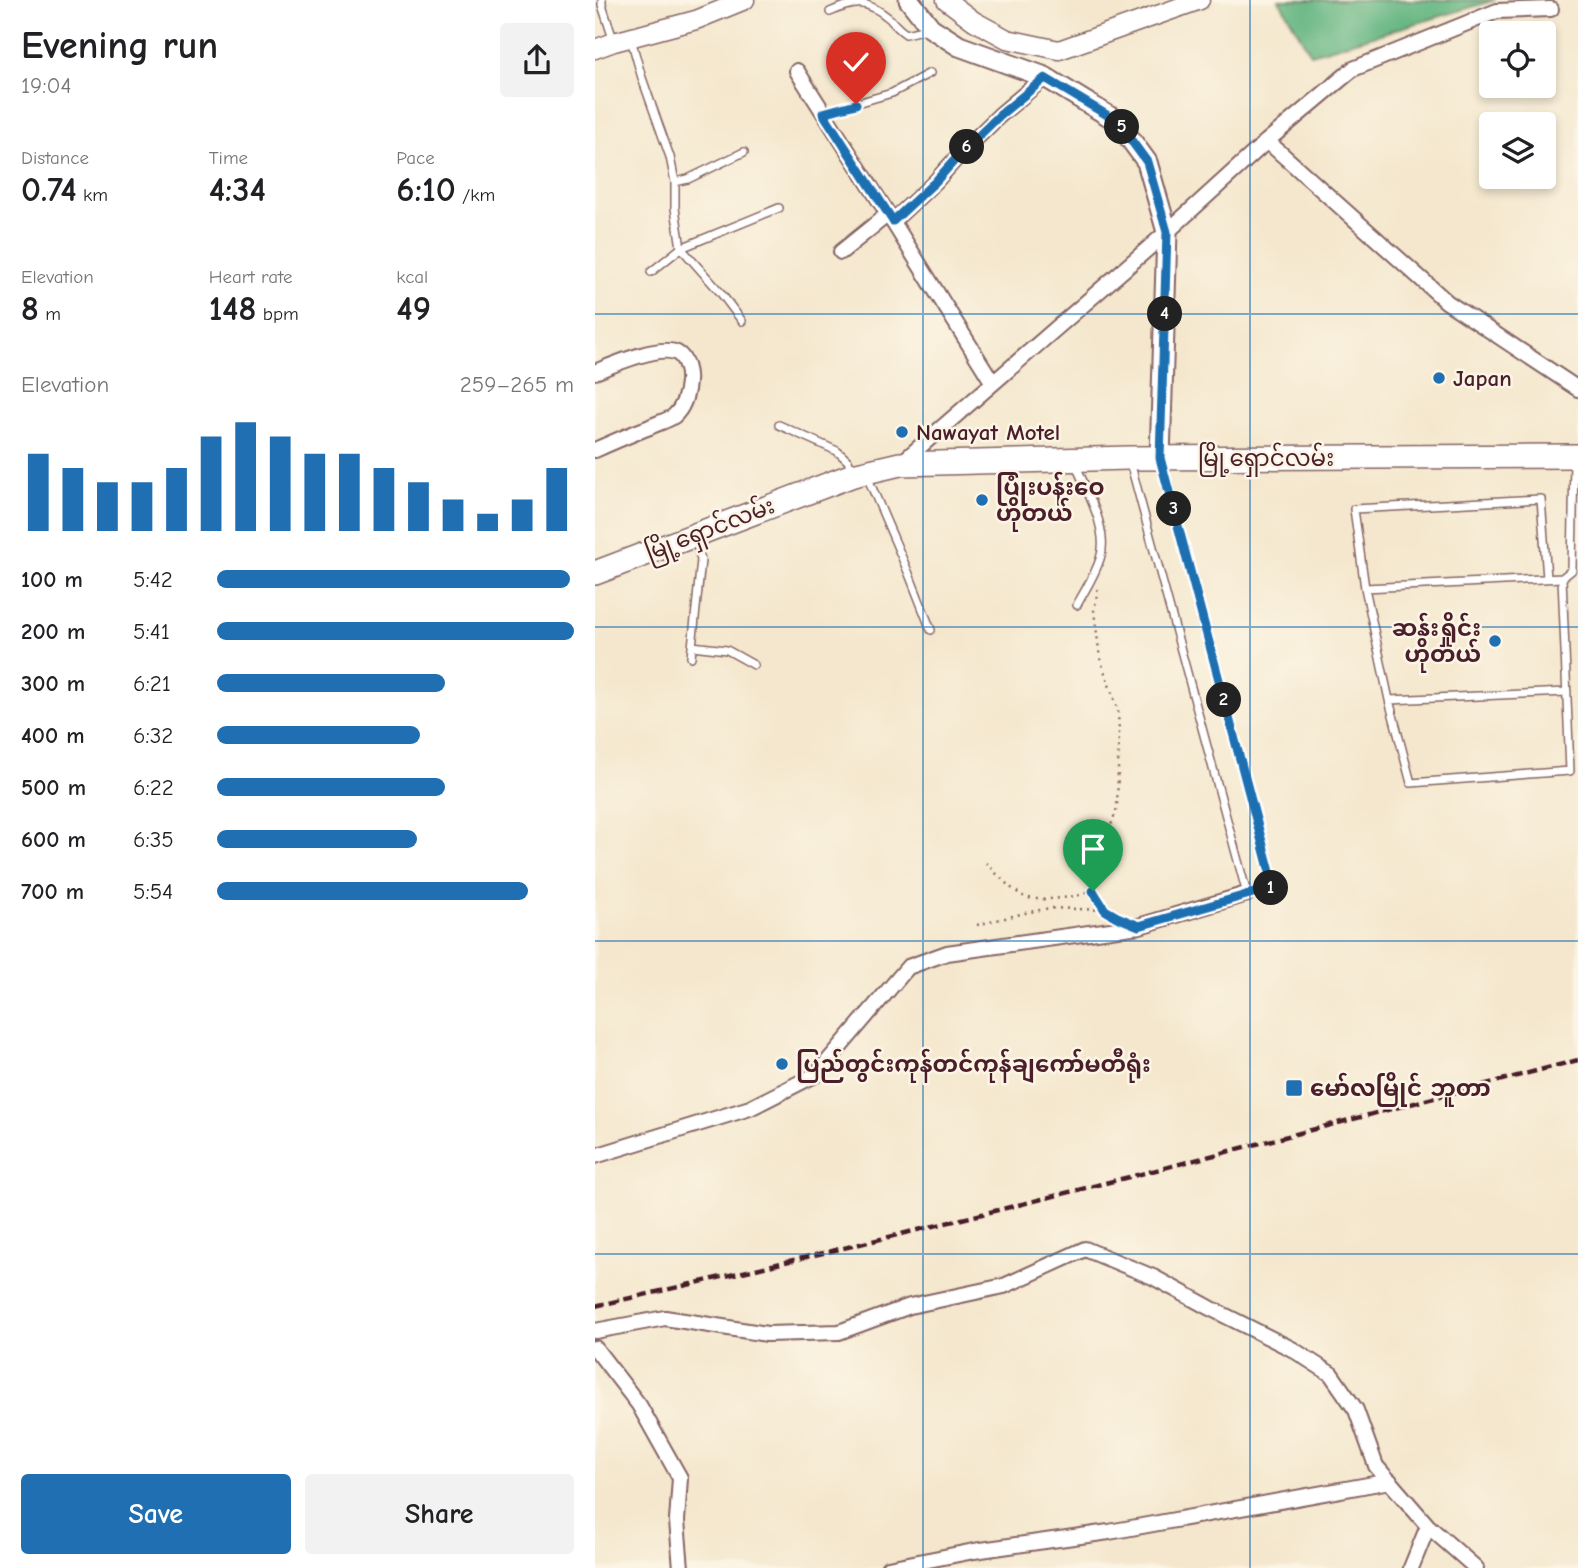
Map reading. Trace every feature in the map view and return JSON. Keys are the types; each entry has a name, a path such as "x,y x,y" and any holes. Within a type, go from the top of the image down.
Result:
{"highway":[{"name":"မြို့ရှောင်လမ်း","path":"595,573 859,474 900,464 1129,458 1576,456"}],"main road":[{"path":"909,0 931,28 959,46 1045,78 1117,121 1147,162 1167,232 1160,458"}],"street":[{"path":"595,49 696,20 745,0"},
{"path":"947,0 974,21 1007,39 1059,50 1200,0"},
{"path":"900,464 1167,232 1267,141 1353,69 1497,11 1552,9"},
{"path":"797,71 993,383"},
{"path":"841,252 935,182 1000,115 1045,78"},
{"path":"1267,141 1447,302 1578,389"},
{"path":"595,372 639,356 676,352 685,362 688,390 684,403 672,417 595,450"},
{"path":"595,1156 750,1108 817,1074 908,967 947,953 1139,926 1247,894"},
{"path":"595,1331 665,1318 767,1334 839,1332 910,1306 1004,1286 1085,1250 1153,1277 1292,1349 1331,1374 1356,1410 1376,1466 1428,1526 1476,1568"},
{"path":"595,1348 639,1405 680,1478 677,1521 681,1568"},
{"path":"888,1568 974,1551 1109,1532 1390,1481"},
{"path":"1411,1568 1428,1526"}],"lane":[{"path":"602,0 602,5 642,78 670,157 681,248 720,292 741,321"},
{"path":"830,12 861,1 877,9 907,34 931,28"},
{"path":"823,113 892,93 930,73"},
{"path":"675,183 744,152"},
{"path":"650,272 681,248 779,208"},
{"path":"779,425 837,451 859,474 909,574 931,630"},
{"path":"1365,588 1562,578 1571,570 1576,456"},
{"path":"1129,458 1247,894 1274,887 1160,458"},
{"path":"1074,460 1098,520 1103,541 1100,559 1077,604"},
{"path":"1547,578 1542,499 1354,509 1365,588 1389,700 1411,783 1570,771 1562,578"},
{"path":"691,657 701,559 694,534"},
{"path":"692,646 727,650 754,665"},
{"path":"1389,700 1567,692"}],"path":[{"path":"1101,578 1094,611 1100,659 1118,711 1117,808 1107,837 1085,864 1090,885 1105,910 1139,926"},
{"path":"986,863 1025,897 1055,899 1093,891"},
{"path":"977,925 1050,908 1105,910"}],"green space":[{"path":"1279,0 1496,0 1311,54"}],"railway":[{"path":"595,1306 965,1218 1578,1060"}],"place":[{"name":"Japan","path":"1439,378"},
{"name":"Nawayat Motel","path":"902,432"},
{"name":"ပြုံးပန်းဝေ ဟိုတယ်","path":"982,500"},
{"name":"ဆန်းရှိုင်း ဟိုတယ်","path":"1495,641"},
{"name":"ပြည်တွင်းကုန်တင်ကုန်ချကော်မတီရုံး","path":"782,1064"},
{"name":"မော်လမြိုင် ဘူတာ","path":"1294,1088"}],"route":[{"path":"856,104 823,113 893,221 1000,115 1045,78 1117,121 1147,162 1167,232 1160,458 1274,887 1139,926 1105,910 1093,891"}]}
